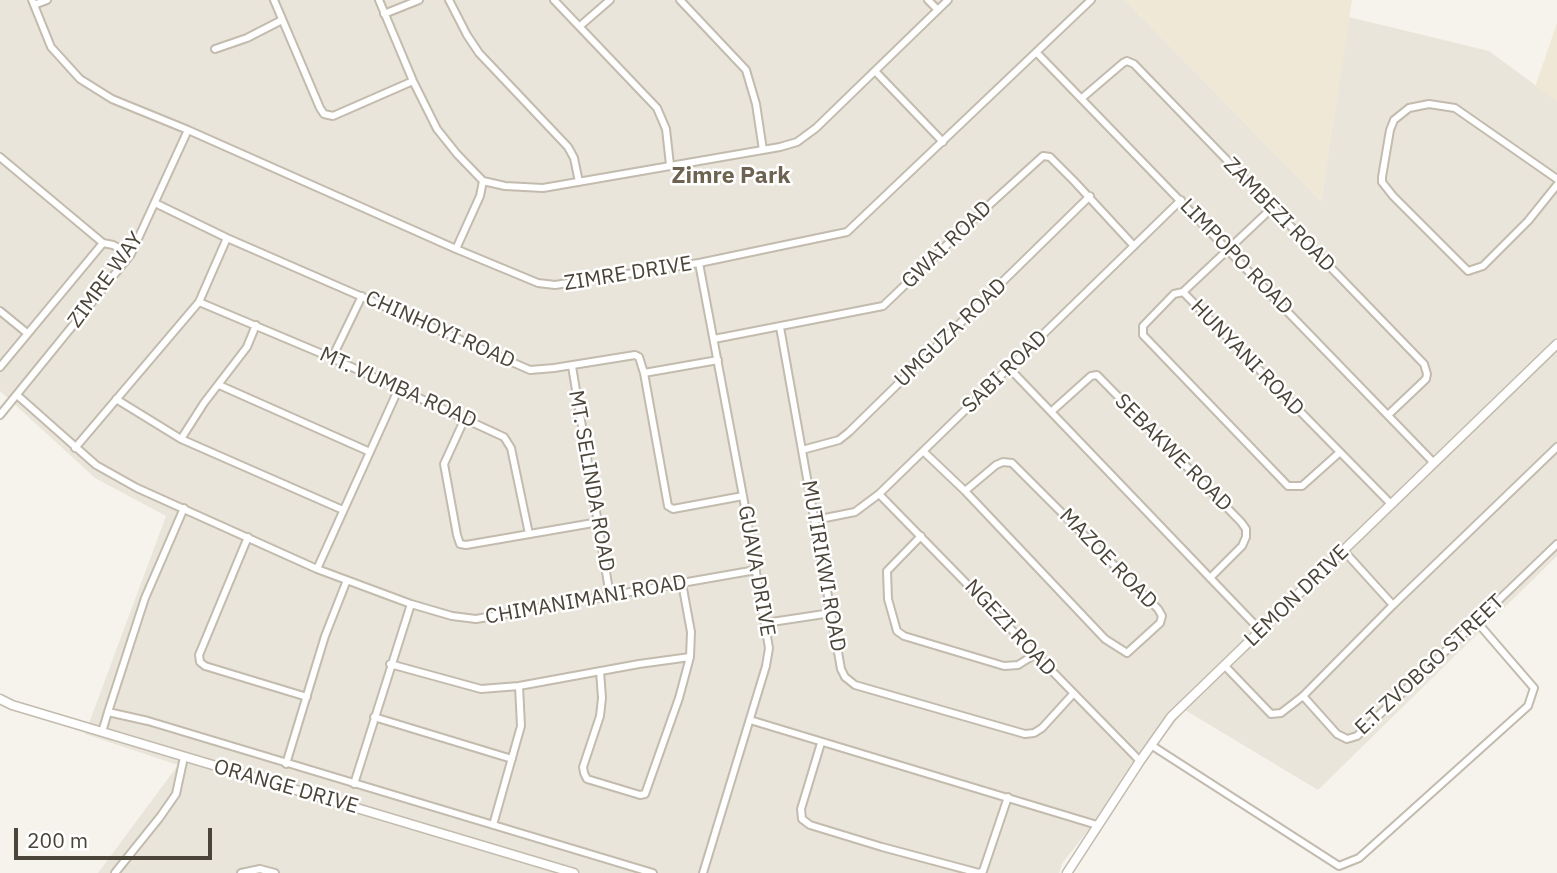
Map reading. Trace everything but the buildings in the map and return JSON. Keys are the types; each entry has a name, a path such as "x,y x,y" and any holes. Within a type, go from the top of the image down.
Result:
{"street":[{"path":"33,2 47,0"},
{"path":"274,0 324,114 333,116 413,81"},
{"path":"379,0 413,81 437,129 483,181 505,186 543,188 780,147 804,138 948,0"},
{"path":"384,14 419,0"},
{"path":"449,0 479,53 568,147 574,158 579,183"},
{"path":"554,0 657,108 666,129 670,165"},
{"path":"580,26 610,0"},
{"path":"681,0 746,70 756,104 763,150"},
{"path":"928,0 938,10"},
{"name":"ZIMRE DRIVE","path":"33,2 51,47 80,79 112,99 456,249 538,283 555,285 699,263 846,232 1091,0"},
{"path":"215,50 247,38 282,20"},
{"name":"LIMPOPO ROAD","path":"1037,53 1434,463"},
{"name":"ZAMBEZI ROAD","path":"1082,98 1123,63 1131,62 1272,208 1426,368 1427,374 1422,384 1388,415"},
{"path":"875,71 943,142"},
{"path":"1557,179 1455,108 1429,104 1409,108 1394,120 1382,177 1382,182 1392,196 1468,271 1483,265 1528,221 1557,185"},
{"name":"ZIMRE WAY","path":"0,415 131,254 188,130"},
{"path":"0,157 103,243 131,254"},
{"name":"GWAI ROAD","path":"714,339 883,306 1039,157 1050,157 1090,196 1134,246"},
{"path":"456,249 480,196 483,181"},
{"name":"UMGUZA ROAD","path":"802,450 839,440 849,432 1090,196"},
{"name":"SABI ROAD","path":"815,520 855,512 879,494 1181,200"},
{"name":"CHINHOYI ROAD","path":"155,203 227,238 530,370 635,355 641,361 644,373"},
{"path":"1183,292 1272,208"},
{"path":"75,448 199,302 227,238"},
{"path":"0,367 103,243"},
{"name":"GUAVA DRIVE","path":"699,263 743,496 769,656 704,873"},
{"name":"HUNYANI ROAD","path":"1339,453 1302,486 1288,486 1143,335 1143,326 1147,320 1174,295 1183,292 1391,504"},
{"path":"332,358 362,296"},
{"name":"MT. VUMBA ROAD","path":"199,302 332,358 504,437 511,448 529,534"},
{"path":"0,311 27,333"},
{"path":"181,439 204,403 247,347 256,325"},
{"name":"MUTIRIKWI ROAD","path":"780,327 842,672 855,685 1025,734 1042,728 1073,694"},
{"name":"LEMON DRIVE","path":"1067,873 1171,718 1557,344"},
{"path":"718,360 644,373 668,506 673,509 743,496"},
{"name":"MT. SELINDA ROAD","path":"572,366 610,596"},
{"path":"1009,368 1261,631"},
{"name":"SEBAKWE ROAD","path":"1052,411 1091,376 1097,375 1241,522 1247,529 1247,537 1210,578"},
{"path":"219,385 370,452"},
{"path":"317,569 398,390"},
{"name":"CHIMANIMANI ROAD","path":"17,395 96,465 127,482 317,569 411,604 466,620 756,570"},
{"path":"116,399 181,439 344,510"},
{"path":"465,418 444,464 459,543 466,545 599,522"},
{"path":"1224,666 1271,714 1281,713 1303,696 1557,447"},
{"name":"MAZOE ROAD","path":"923,451 1113,645 1127,653 1160,623 1162,616 1157,609 1012,463 1003,462 996,465 965,491"},
{"name":"NGEZI ROAD","path":"879,494 1140,761"},
{"path":"102,732 145,598 184,508"},
{"path":"921,536 887,571 888,599 897,631 904,636 1004,666 1018,665 1034,655"},
{"path":"248,537 199,654 200,662 205,666 307,697"},
{"name":"E.T ZVOBGO STREET","path":"1303,696 1337,734 1351,738 1357,736 1557,544"},
{"path":"1343,551 1393,605"},
{"path":"286,764 346,580"},
{"path":"600,671 600,716 583,767 584,774 587,779 640,796 648,791 690,657 691,632 682,583"},
{"path":"354,783 411,604"},
{"path":"765,623 831,612"},
{"path":"1151,746 1339,866 1359,858 1528,706 1534,688 1477,622"},
{"path":"390,664 481,689 519,686 690,657"},
{"path":"493,825 521,726 519,686"},
{"name":"ORANGE DRIVE","path":"0,699 12,705 574,873"},
{"path":"108,712 148,721 653,873"},
{"path":"374,717 512,760"},
{"path":"750,720 1097,825"},
{"path":"821,743 801,809 804,822 895,851 975,873 983,871 1008,797"},
{"path":"115,873 176,794 184,757"},
{"path":"241,873 260,869 275,873"}],"shaded area":[{"path":"0,0 1125,0 1321,201 1349,17 1489,51 1557,101 1557,556 1318,790 1185,710 1063,862 1059,873 98,873 178,765 85,734 166,516 95,478 0,391"},
{"path":"1125,0 1352,0 1321,201"},
{"path":"1557,23 1557,101 1535,87"}],"district":[{"name":"Zimre Park","path":"731,176"}]}
